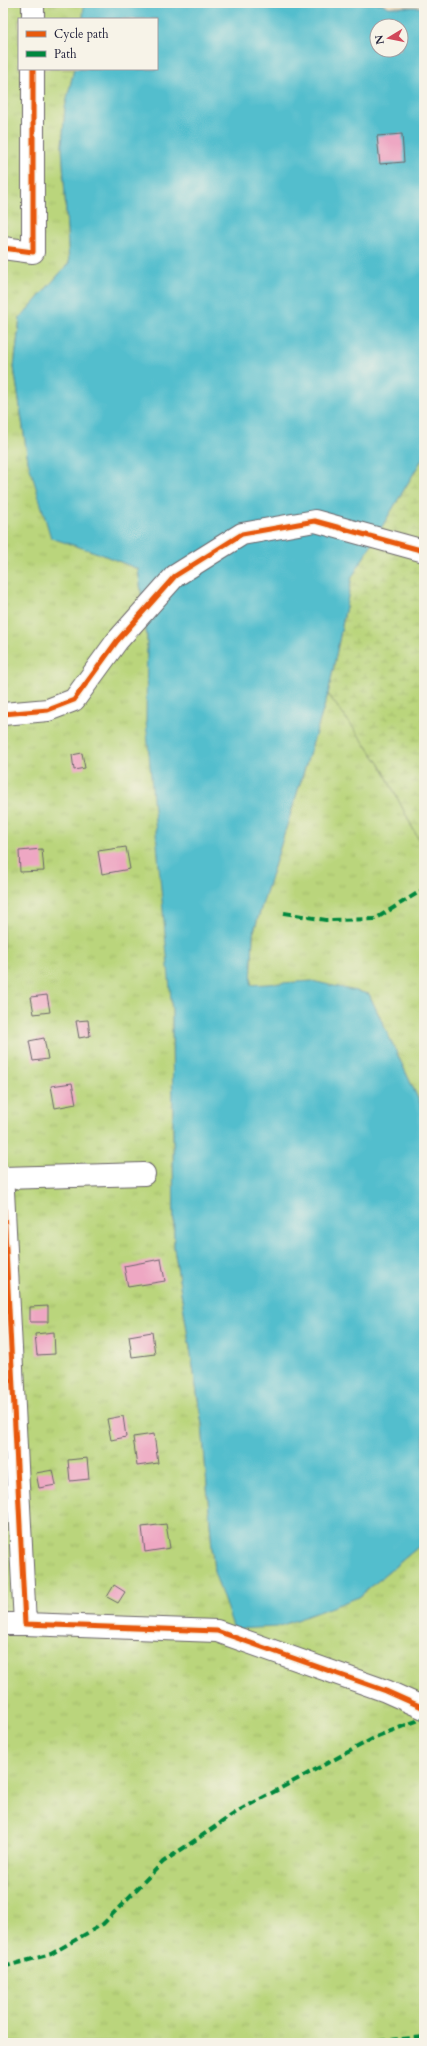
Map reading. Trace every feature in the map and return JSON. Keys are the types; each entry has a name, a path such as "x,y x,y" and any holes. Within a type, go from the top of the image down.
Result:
{"street":[{"path":"33,3 33,18"},
{"path":"3,248 33,252 33,70"},
{"path":"3,714 48,710 74,700 117,641 175,576 242,534 315,521 424,551"},
{"path":"3,1178 144,1174"},
{"path":"3,1190 25,1624"},
{"path":"3,1624 217,1630 386,1691 424,1708"}],"green space":[{"path":"3,3 84,3 83,18 18,18 18,70 74,70 65,109 62,146 69,263 20,318 14,367 28,461 98,553 138,569 147,637 172,1011 174,1248 202,1424 214,1572 359,1597 424,1542 424,2043 3,2043"},
{"path":"424,456 424,850 380,764 328,694 352,577"},
{"path":"328,694 380,764 424,850 424,1116 422,1107 369,994 251,985 253,934"}],"water":[{"path":"84,3 381,3 389,7 424,7 424,456 352,577 328,694 253,934 251,985 312,981 369,994 422,1107 424,1116 424,1542 359,1597 277,1627 234,1629 214,1572 202,1424 174,1248 172,1011 146,721 147,637 138,569 98,553 51,538 28,461 14,367 20,318 69,263 62,146 65,108 74,70 158,70 158,18 83,18"}],"building":[{"path":"402,134 404,162 380,164 377,136"},
{"path":"82,753 85,768 74,770 72,755"},
{"path":"126,847 130,869 102,874 98,851"},
{"path":"42,849 44,871 20,872 19,851"},
{"path":"47,995 50,1012 34,1014 31,997"},
{"path":"88,1020 90,1036 79,1038 76,1021"},
{"path":"44,1038 48,1059 33,1061 29,1041"},
{"path":"72,1083 76,1104 55,1108 51,1086"},
{"path":"161,1259 165,1281 128,1287 124,1266"},
{"path":"48,1306 48,1322 30,1322 30,1307"},
{"path":"54,1332 55,1354 37,1355 35,1334"},
{"path":"152,1332 155,1354 132,1357 129,1336"},
{"path":"123,1416 126,1437 111,1440 107,1419"},
{"path":"154,1434 158,1463 137,1466 133,1437"},
{"path":"87,1458 89,1479 70,1481 68,1460"},
{"path":"53,1470 56,1485 39,1488 36,1473"},
{"path":"166,1524 170,1548 145,1552 142,1527"},
{"path":"114,1585 125,1592 118,1603 107,1597"}],"marked path":[{"path":"284,913 326,920 375,919 424,889"},
{"path":"3,1967 51,1954 103,1924 163,1862 238,1811 378,1736 424,1718"},
{"path":"354,2043 424,2037"}],"cycle path":[{"path":"3,248 33,252 33,70"},
{"path":"3,714 48,710 74,700 117,641 175,576 242,534 315,521 424,551"},
{"path":"3,1191 25,1624 217,1631 386,1691 424,1708"}]}
